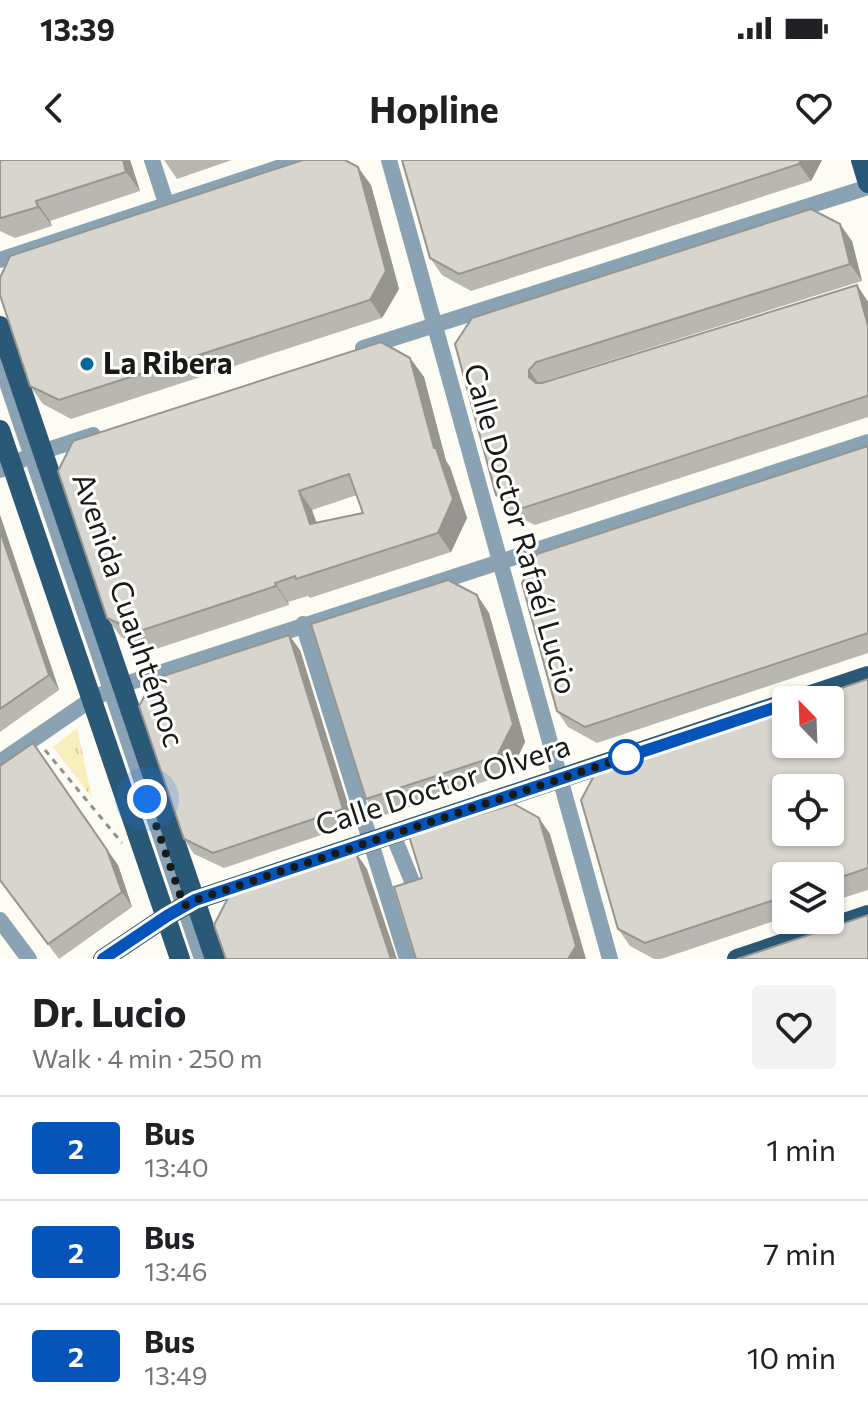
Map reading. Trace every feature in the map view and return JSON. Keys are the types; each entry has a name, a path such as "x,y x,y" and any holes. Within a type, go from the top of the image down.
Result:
{"main road":[{"path":"861,160 868,185"},
{"name":"Avenida Cuauhtémoc","path":"0,326 108,692 182,907 215,959"},
{"name":"Avenida Cuauhtémoc","path":"0,430 6,466 108,692 182,907 180,959"},
{"path":"838,686 868,676"},
{"name":"Calle Doctor Olvera","path":"103,959 182,907 772,708"},
{"path":"737,959 868,915"}],"street":[{"path":"152,160 166,203"},
{"path":"0,260 302,160"},
{"name":"Calle Doctor Rafaél Lucio","path":"389,160 610,959"},
{"path":"343,355 868,185"},
{"path":"10,276 20,253"},
{"path":"0,362 37,453"},
{"path":"6,466 102,432"},
{"path":"0,762 108,692 303,624 868,442"},
{"path":"303,624 407,959"},
{"path":"393,835 414,886"},
{"path":"182,907 202,959"},
{"path":"0,920 29,959"}],"path":[{"path":"35,738 126,849"}],"green space":[{"path":"77,728 92,798 53,747"}],"building":[{"path":"0,160 123,160 126,172 36,201 38,207 0,218"},
{"path":"303,160 345,160 358,167 386,271 370,300 59,400 30,386 0,295 0,278 10,256"},
{"path":"402,160 801,160 799,164 459,274 430,258"},
{"path":"811,209 840,224 850,264 536,362 529,370 529,377 536,383 542,383 857,285 868,326 867,396 523,508 496,495 455,344 472,318"},
{"path":"381,342 410,358 434,448 453,499 438,533 296,579 295,576 275,583 276,586 137,632 107,618 58,471 73,441","holes":["349,474 363,513 310,524 299,491"]},
{"path":"868,446 868,633 585,727 557,711 522,583 537,554"},
{"path":"0,531 49,675 0,709"},
{"path":"448,580 477,595 513,724 497,756 366,799 311,624"},
{"path":"289,635 343,809 213,853 184,839 139,706 154,679"},
{"path":"868,679 868,868 844,876 844,862 772,862 772,901 645,943 618,929 581,800 597,770 772,712 772,758 844,758 844,687"},
{"path":"33,743 107,850 122,892 48,944 0,880 0,766"},
{"path":"514,804 539,818 576,946 568,959 416,959 394,887 422,878 409,836"},
{"path":"356,853 391,959 226,959 214,925 229,896"},
{"path":"868,915 868,959 737,959 811,934 844,934 844,923"}],"bus line":[{"name":"2","path":"103,959 195,900 772,709"}],"place":[{"name":"La Ribera","path":"87,364"}],"route":[{"path":"147,799 184,906 626,757"}]}
